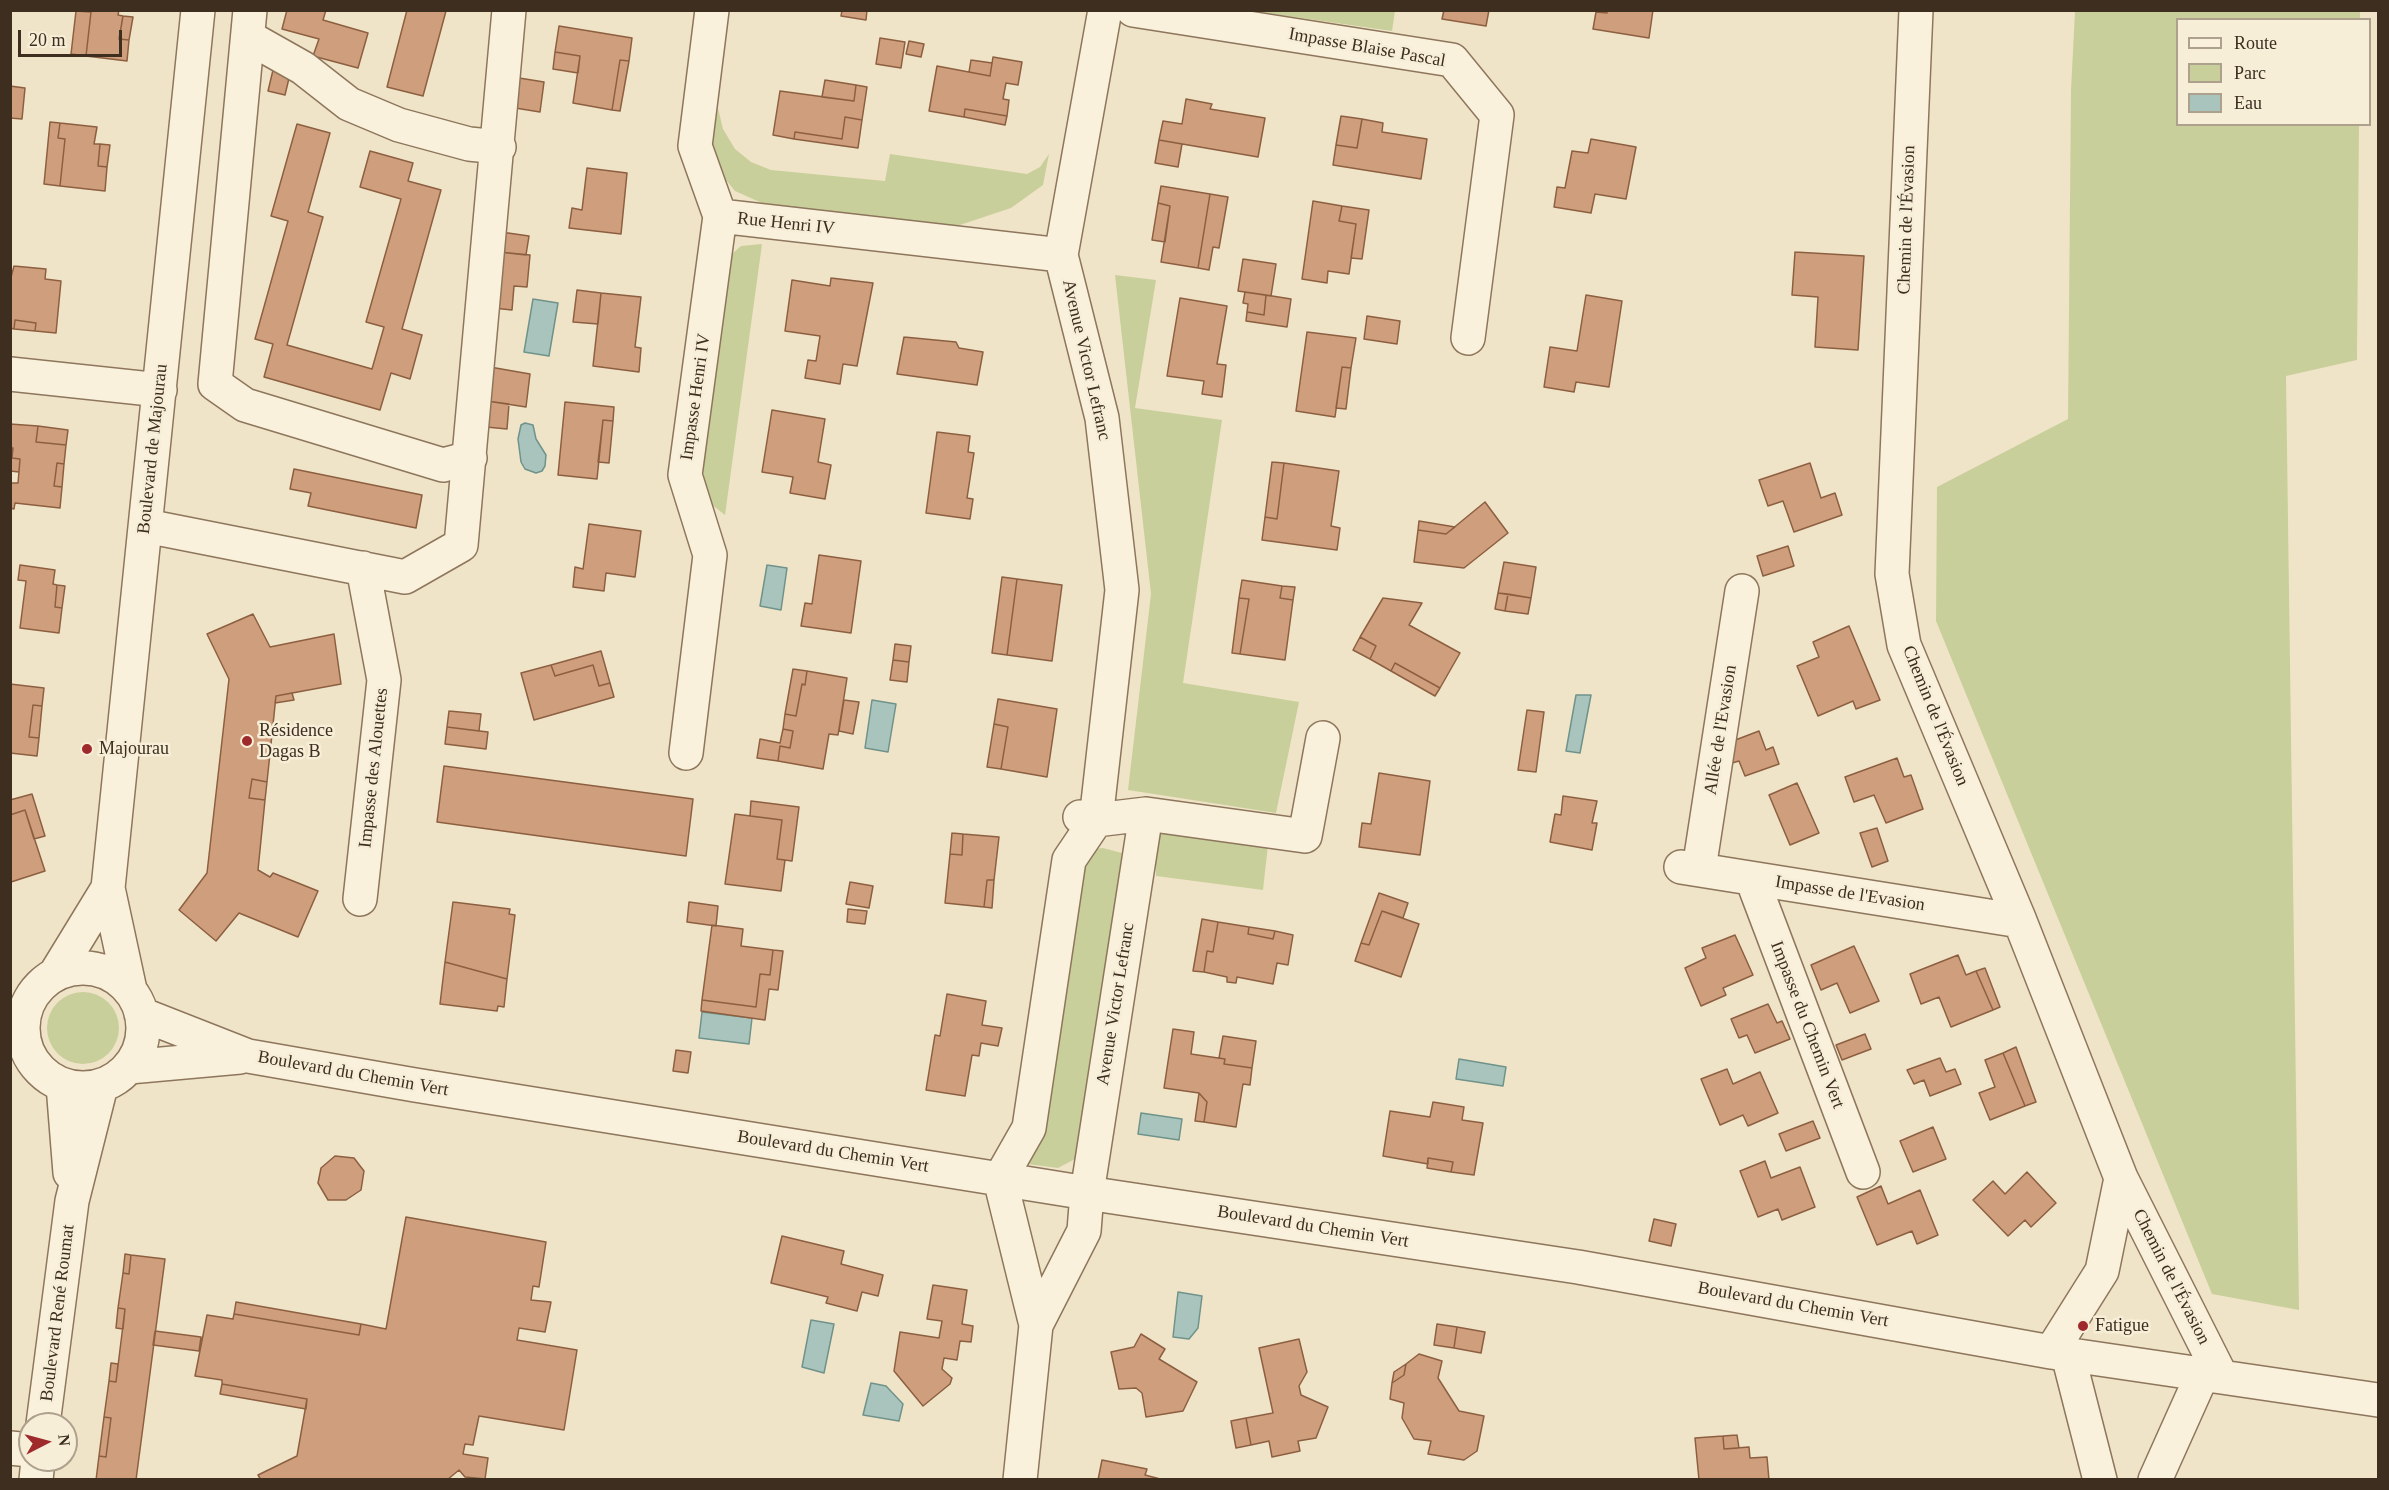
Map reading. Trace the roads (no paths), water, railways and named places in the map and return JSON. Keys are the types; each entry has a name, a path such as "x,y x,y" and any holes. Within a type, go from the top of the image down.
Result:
{"street":[{"name":"Boulevard de Majourau","path":"136,1002 108,888 198,10"},
{"path":"146,526 405,577 461,545 509,10"},
{"name":"Rue Henri IV","path":"712,10 695,146 720,216 1061,255"},
{"name":"Avenue Victor Lefranc","path":"1000,1179 1029,1128 1069,860 1088,818 1122,590 1102,418 1061,255 1105,10"},
{"name":"Impasse Blaise Pascal","path":"1133,10 1452,60 1497,115 1468,338"},
{"name":"Chemin de l'Évasion","path":"1916,10 1892,574 1904,645 2020,921 2121,1178 2212,1375"},
{"path":"249,24 349,104 399,124 469,144 498,147"},
{"path":"249,24 215,384 245,405 443,465 470,458"},
{"name":"Impasse Henri IV","path":"686,753 710,555 685,475 720,216"},
{"path":"10,374 160,390"},
{"name":"Impasse des Alouettes","path":"360,898 384,680 363,568"},
{"name":"Allée de l'Evasion","path":"1690,868 1742,591"},
{"path":"1088,818 1146,814 1305,836 1323,738"},
{"name":"Avenue Victor Lefranc","path":"1036,1325 1084,1231 1087,1193 1146,814"},
{"name":"Impasse de l'Evasion","path":"1690,868 2020,921"},
{"name":"Impasse du Chemin Vert","path":"1752,879 1863,1172"},
{"name":"Boulevard de Majourau","path":"34,988 108,888"},
{"path":"71,968 96,969 118,979 136,1002 141,1042 129,1067 101,1086 82,1088 63,1085 46,1076 22,1055 25,1046 22,1027 25,1008 34,988 71,968"},
{"name":"Boulevard du Chemin Vert","path":"136,1002 248,1056"},
{"name":"Boulevard du Chemin Vert","path":"129,1067 248,1056 1087,1193 1578,1267 2059,1353 2379,1400"},
{"name":"Boulevard René Roumat","path":"63,1085 72,1201"},
{"name":"Boulevard René Roumat","path":"45,1412 72,1201 101,1086"},
{"name":"Chemin de l'Évasion","path":"2059,1353 2102,1270 2121,1178"},
{"path":"1000,1179 1036,1325 1020,1479"},
{"path":"2059,1353 2100,1479"},
{"path":"2155,1479 2212,1375"}],"water":[{"path":"533,299 558,303 549,356 524,352"},
{"path":"525,423 533,425 536,439 546,455 545,466 542,471 536,473 525,469 521,462 518,439 521,425"},
{"path":"767,565 787,568 781,610 760,606"},
{"path":"1576,695 1591,695 1580,753 1566,751"},
{"path":"872,700 896,704 888,752 865,748"},
{"path":"702,1012 752,1018 749,1044 699,1038"},
{"path":"1459,1059 1506,1067 1503,1086 1456,1079"},
{"path":"1141,1113 1182,1119 1179,1140 1138,1134"},
{"path":"1178,1292 1202,1296 1198,1328 1189,1339 1173,1337"},
{"path":"811,1320 834,1324 824,1373 802,1367"},
{"path":"871,1383 886,1386 903,1404 899,1421 863,1415"}],"place":[{"name":"Résidence Dagas B","path":"247,741"},
{"name":"Majourau","path":"87,749"},
{"name":"Fatigue","path":"2083,1326"}]}
